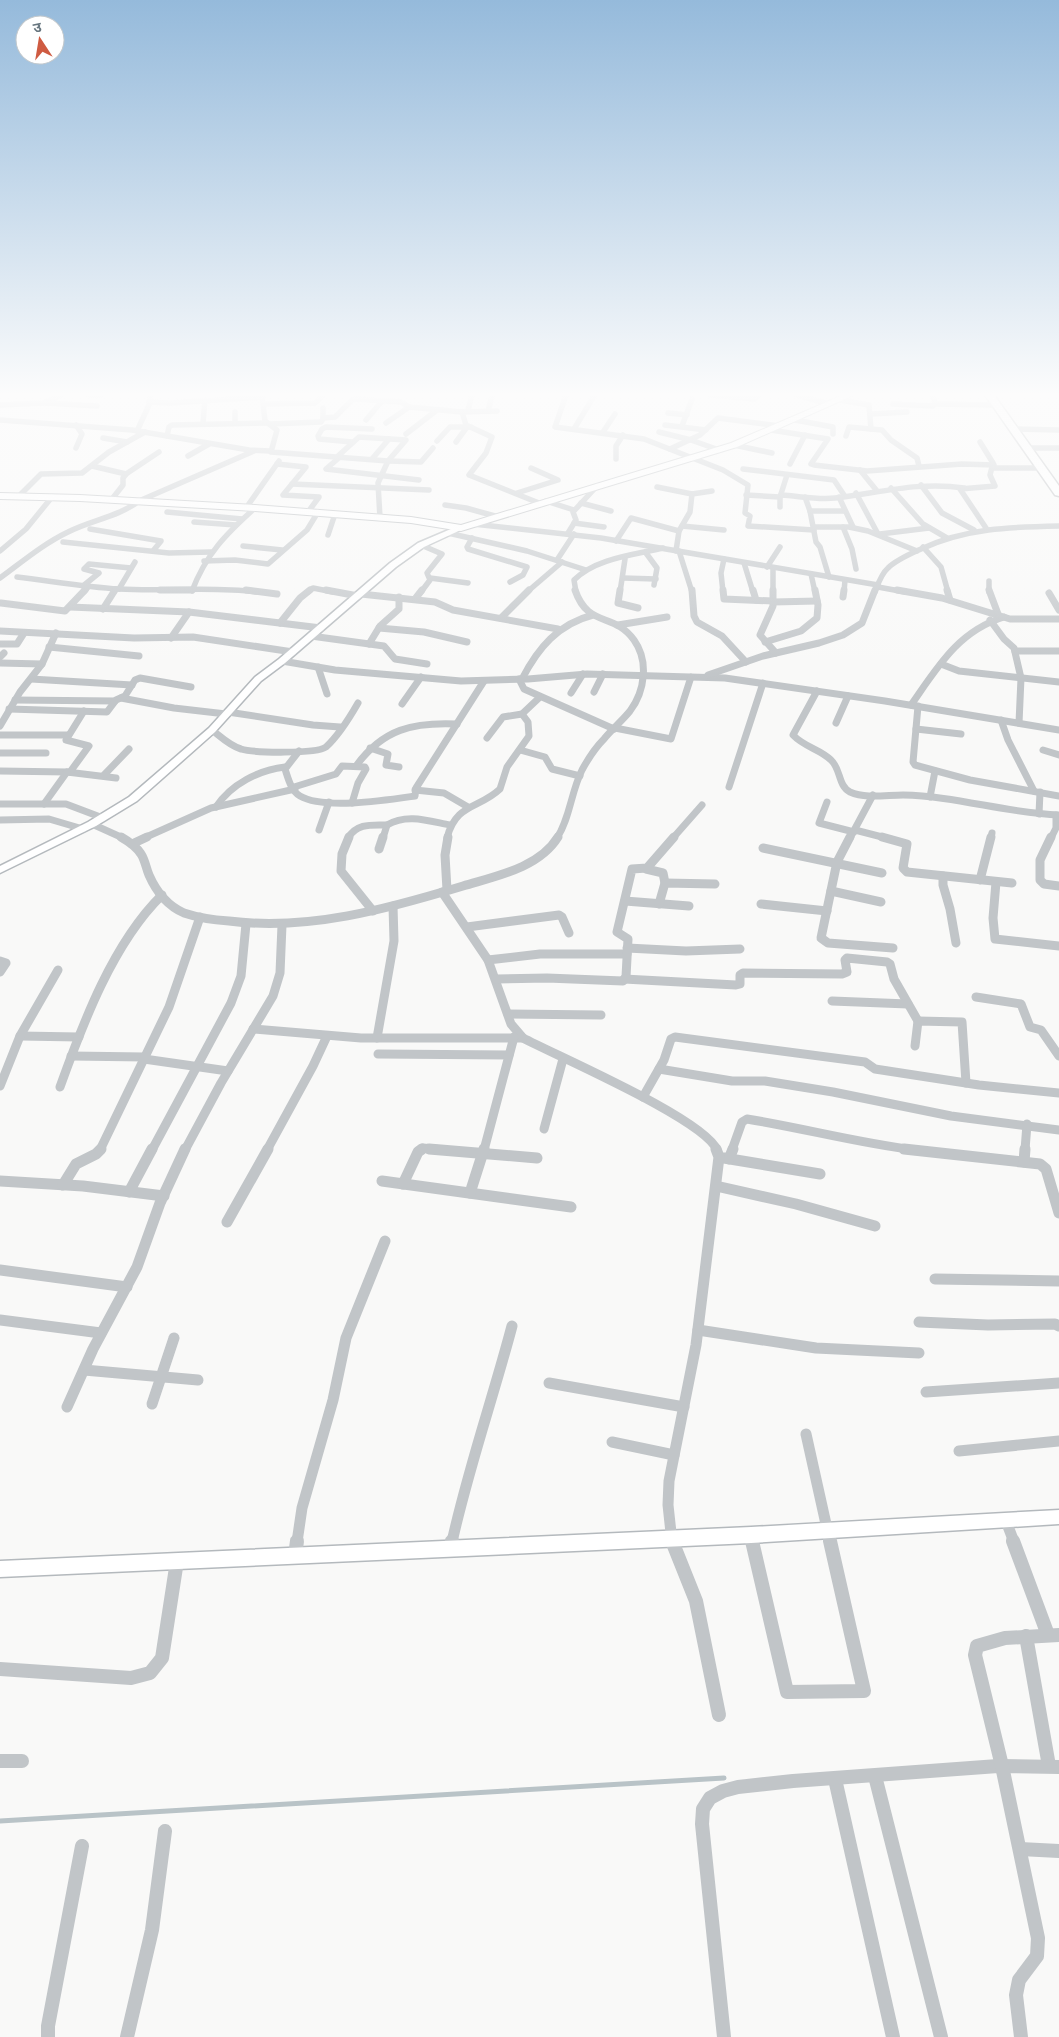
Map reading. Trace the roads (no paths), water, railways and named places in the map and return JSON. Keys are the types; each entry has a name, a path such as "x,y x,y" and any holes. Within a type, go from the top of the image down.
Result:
{"main road":[{"path":"0,496 112,499 318,512 432,523 460,528 583,490"}],"street":[{"path":"19,496 25,490"},
{"path":"112,499 119,490"},
{"path":"0,578 59,536 82,525 132,507 168,490"},
{"path":"192,591 204,561 210,552 242,519 262,490"},
{"path":"288,490 284,495 319,497 308,512"},
{"path":"378,490 380,518"},
{"path":"509,490 542,502 574,510"},
{"path":"517,493 526,490"},
{"path":"501,618 520,597 559,561 576,520 573,513 574,510 593,490"},
{"path":"672,490 692,494 712,492"},
{"path":"748,490 745,513 750,516 748,526 814,529 852,527 879,534 920,549 942,567 950,600"},
{"path":"780,507 783,490"},
{"path":"838,490 844,511 852,527"},
{"path":"746,495 841,496 881,490"},
{"path":"893,490 920,521 947,538"},
{"path":"924,490 942,513 974,530"},
{"path":"960,490 986,528"},
{"path":"856,493 879,534"},
{"path":"692,494 690,512 681,528 678,551 692,586 694,618 697,622 722,636 746,662"},
{"path":"0,551 26,529 52,497"},
{"path":"804,497 810,511 829,578"},
{"path":"581,503 611,511"},
{"path":"445,506 466,508 495,516"},
{"path":"810,511 844,511"},
{"path":"167,512 242,519"},
{"path":"204,561 235,560 267,564 307,530 318,512"},
{"path":"328,535 335,514"},
{"path":"616,541 631,518 681,528 724,530"},
{"path":"194,522 236,525"},
{"path":"574,523 604,527"},
{"path":"473,524 571,534 846,580 950,600 1012,619 1059,619"},
{"path":"703,676 776,652 836,637 856,629 862,623 878,586 888,569 920,549 947,538 986,528 1058,526"},
{"path":"843,527 852,549 856,569"},
{"path":"1,869 103,818 154,782 212,730 258,679 293,652 393,565 421,545 460,528"},
{"path":"879,534 929,528"},
{"path":"90,529 134,538 161,541 153,551"},
{"path":"448,533 559,561 586,570"},
{"path":"123,547 134,538"},
{"path":"472,538 467,547 468,549 492,558 527,567 523,575 510,582"},
{"path":"63,542 175,553 210,552"},
{"path":"421,545 442,553 427,573 430,578"},
{"path":"243,546 282,550"},
{"path":"776,652 765,642 760,633 773,601 770,568 780,547"},
{"path":"0,820 52,819 88,826 132,844 140,851 149,876 162,896 176,908 200,917 246,924 282,925 318,922 373,911 515,869 547,853 565,825 580,776 602,740 629,714 636,704 644,676 639,648 629,634 618,625 593,615 578,597 574,584 577,576 586,570 663,548"},
{"path":"623,578 655,582 657,568 646,553"},
{"path":"624,558 623,578 618,603 638,608"},
{"path":"724,559 721,573 724,599 817,601"},
{"path":"744,563 756,600"},
{"path":"1,603 62,612 70,607 99,573 84,569 89,564 133,565 103,609"},
{"path":"765,642 800,631 816,620 818,615 817,601 810,574"},
{"path":"17,576 118,589 192,591 227,588 277,594"},
{"path":"430,578 468,583"},
{"path":"415,599 430,578"},
{"path":"843,597 846,580"},
{"path":"988,581 989,591 1001,616"},
{"path":"280,623 303,596 313,588 359,595 415,599 443,604 453,610 558,629"},
{"path":"1049,593 1059,610"},
{"path":"368,644 379,628 399,609 399,597"},
{"path":"70,607 189,612 321,628"},
{"path":"171,638 189,612"},
{"path":"520,679 531,662 558,629 578,618 593,615"},
{"path":"1001,616 970,631 941,664 915,706 916,728 913,764 970,780 1059,796"},
{"path":"618,625 667,617"},
{"path":"990,620 1004,639 1013,646 1015,651 1021,678 1020,724"},
{"path":"379,628 424,632 467,642"},
{"path":"0,631 134,638 199,638 293,652"},
{"path":"0,644 17,644 24,633"},
{"path":"0,726 6,711 42,664 56,633"},
{"path":"311,636 387,648 395,659 427,664"},
{"path":"49,647 139,656"},
{"path":"1015,651 1059,651"},
{"path":"282,661 318,667 455,681 484,681 583,674 703,676 817,691 1059,730"},
{"path":"0,663 42,664"},
{"path":"941,664 959,670 1059,682"},
{"path":"318,667 321,681 326,687 327,694"},
{"path":"571,693 583,674"},
{"path":"594,692 603,674"},
{"path":"402,704 421,677"},
{"path":"520,679 524,689 614,728 671,739 691,677"},
{"path":"6,711 106,712 136,679 142,678 191,687"},
{"path":"31,679 132,685"},
{"path":"285,767 294,788 301,796 329,802 352,803 415,796 415,790 484,681"},
{"path":"729,787 763,684"},
{"path":"817,691 793,735 799,741 831,760 839,771 844,789 850,792 873,796 930,797 964,801 1022,813 1057,815 1056,828 1040,860 1040,880 1044,884 1059,886"},
{"path":"836,723 848,696"},
{"path":"487,738 503,717 522,714 540,697"},
{"path":"15,700 118,700 340,727"},
{"path":"212,730 243,750 319,750 327,746 340,727 352,715 358,703"},
{"path":"44,804 89,745 66,741 84,711"},
{"path":"518,1037 511,1024 488,960 445,891 446,847 450,825 468,807 498,791 506,769 520,750 530,731 529,723 522,714"},
{"path":"1001,720 1008,740 1037,792 1039,814"},
{"path":"356,766 370,748 386,735 398,730 433,723 456,724"},
{"path":"916,728 961,734"},
{"path":"0,735 68,735"},
{"path":"370,748 388,754 386,765 399,767"},
{"path":"104,775 129,749"},
{"path":"520,750 545,757 552,770 580,776"},
{"path":"1043,750 1059,754"},
{"path":"216,807 222,798 256,775 270,769 285,767 299,751"},
{"path":"0,753 46,753"},
{"path":"132,844 216,807 316,782 321,777 334,775 342,766 366,768 358,783 352,803"},
{"path":"0,771 68,772 116,778"},
{"path":"930,797 935,771"},
{"path":"415,790 444,793 468,807"},
{"path":"873,796 836,865 821,938 825,942 893,948"},
{"path":"319,830 329,802"},
{"path":"827,802 818,823 907,844 904,871 1012,883"},
{"path":"0,804 71,805 103,818"},
{"path":"646,869 702,805"},
{"path":"373,911 344,875 340,866 340,859 354,828 387,825 393,821 406,818 450,825"},
{"path":"379,850 387,825"},
{"path":"980,880 992,833"},
{"path":"763,848 836,865 882,873"},
{"path":"624,980 628,938 617,932 632,868 663,873 665,883 662,885 659,904"},
{"path":"943,876 943,885 950,909 956,943"},
{"path":"996,882 994,918 991,924 995,939 1059,946"},
{"path":"665,883 715,884"},
{"path":"831,891 881,902"},
{"path":"60,1087 78,1037 124,940 148,909 162,896"},
{"path":"624,900 689,906"},
{"path":"761,904 827,911"},
{"path":"377,1038 394,941 393,906"},
{"path":"467,928 559,915 562,917 568,933"},
{"path":"63,1185 76,1164 96,1154 103,1147 177,989 200,917"},
{"path":"129,1192 231,1003 241,976 246,924"},
{"path":"67,1407 101,1333 137,1267 164,1196 187,1145 273,996 280,973 282,925"},
{"path":"488,960 540,954 740,948"},
{"path":"496,978 547,978 616,982 624,980 736,985 740,984 740,975 743,973 844,974 847,972 846,959 890,963 894,979 918,1021 915,1046"},
{"path":"0,961 6,963 0,972"},
{"path":"0,1086 20,1036 58,970"},
{"path":"976,997 1021,1004 1030,1027 1040,1029 1059,1056"},
{"path":"832,1001 908,1004"},
{"path":"508,1014 601,1015"},
{"path":"918,1021 962,1022 966,1083"},
{"path":"253,1029 327,1036 377,1038 518,1037 643,1097 697,1129 716,1147 724,1158 820,1174"},
{"path":"20,1036 78,1037"},
{"path":"227,1222 313,1066 327,1036"},
{"path":"470,1194 484,1154 509,1055 518,1037"},
{"path":"643,1097 659,1069 671,1039 675,1037 865,1062 875,1069 966,1083 1059,1093"},
{"path":"378,1054 509,1055"},
{"path":"70,1056 144,1058 228,1071"},
{"path":"544,1129 563,1059"},
{"path":"659,1069 732,1081 765,1082 833,1092 951,1116 1027,1124 1059,1130"},
{"path":"719,1715 696,1601 670,1539 668,1505 669,1481 698,1330 716,1186 724,1158 742,1122 746,1119 799,1127 873,1145 1040,1164 1044,1167 1059,1213"},
{"path":"1024,1162 1027,1124"},
{"path":"403,1184 421,1149 537,1158"},
{"path":"0,1181 63,1185 164,1196"},
{"path":"382,1181 571,1207"},
{"path":"716,1186 796,1204 876,1226"},
{"path":"295,1556 302,1508 333,1400 346,1338 385,1241"},
{"path":"0,1270 127,1287"},
{"path":"935,1279 1059,1281"},
{"path":"0,1320 101,1333"},
{"path":"920,1322 998,1325 1057,1324 1059,1326"},
{"path":"452,1548 463,1491 497,1382 512,1326"},
{"path":"698,1330 816,1348 919,1353"},
{"path":"152,1404 174,1338"},
{"path":"84,1370 198,1380"},
{"path":"549,1382 684,1407"},
{"path":"926,1392 1059,1383"},
{"path":"751,1536 786,1692 862,1691 865,1688 806,1434"},
{"path":"959,1451 1059,1441"},
{"path":"612,1442 674,1455"},
{"path":"0,1569 751,1536 1059,1517"},
{"path":"1006,1521 1054,1635 1026,1636 983,1642 977,1646 975,1655 1002,1766 1038,1938 1037,1956 1019,1980 1016,1995 1021,2037"},
{"path":"0,1669 130,1678 147,1676 157,1669 162,1658 177,1561"},
{"path":"724,2037 704,1842 702,1810 707,1799 732,1789 782,1782 1002,1766 1054,1767 1026,1636"},
{"path":"0,1761 22,1762"},
{"path":"875,1776 941,2037"},
{"path":"835,1779 893,2037"},
{"path":"127,2037 152,1930 165,1831"},
{"path":"48,2037 48,2026 82,1846"},
{"path":"1020,1849 1059,1851"}],"waterway":[{"path":"0,1821 724,1778"}]}
